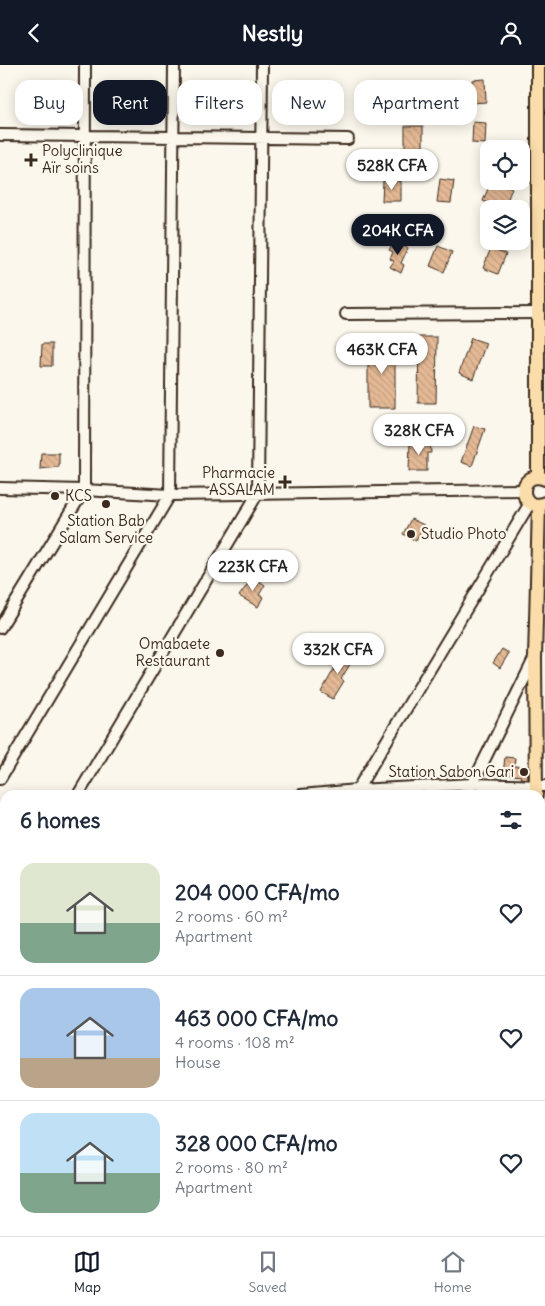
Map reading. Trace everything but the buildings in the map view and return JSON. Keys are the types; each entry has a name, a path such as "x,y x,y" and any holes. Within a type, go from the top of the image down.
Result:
{"main road":[{"path":"538,65 542,478 530,479 524,490 525,497 538,504 535,657 539,789"}],"street":[{"path":"0,629 84,490 85,65"},
{"path":"0,779 170,495 174,65"},
{"path":"81,790 258,493 262,65"},
{"path":"0,135 348,139"},
{"path":"346,314 539,313"},
{"path":"0,488 170,495 524,490"},
{"path":"358,790 538,504"},
{"path":"470,790 535,657"},
{"path":"395,790 473,784 539,789"}],"place":[{"name":"Polyclinique Aïr soins","path":"31,160"},
{"name":"Pharmacie ASSALAM","path":"285,482"},
{"name":"KCS","path":"55,496"},
{"name":"Station Bab Salam Service","path":"106,504"},
{"name":"Studio Photo","path":"411,534"},
{"name":"Omabaete Restaurant","path":"220,653"},
{"name":"Station Sabon Gari","path":"524,772"}]}
